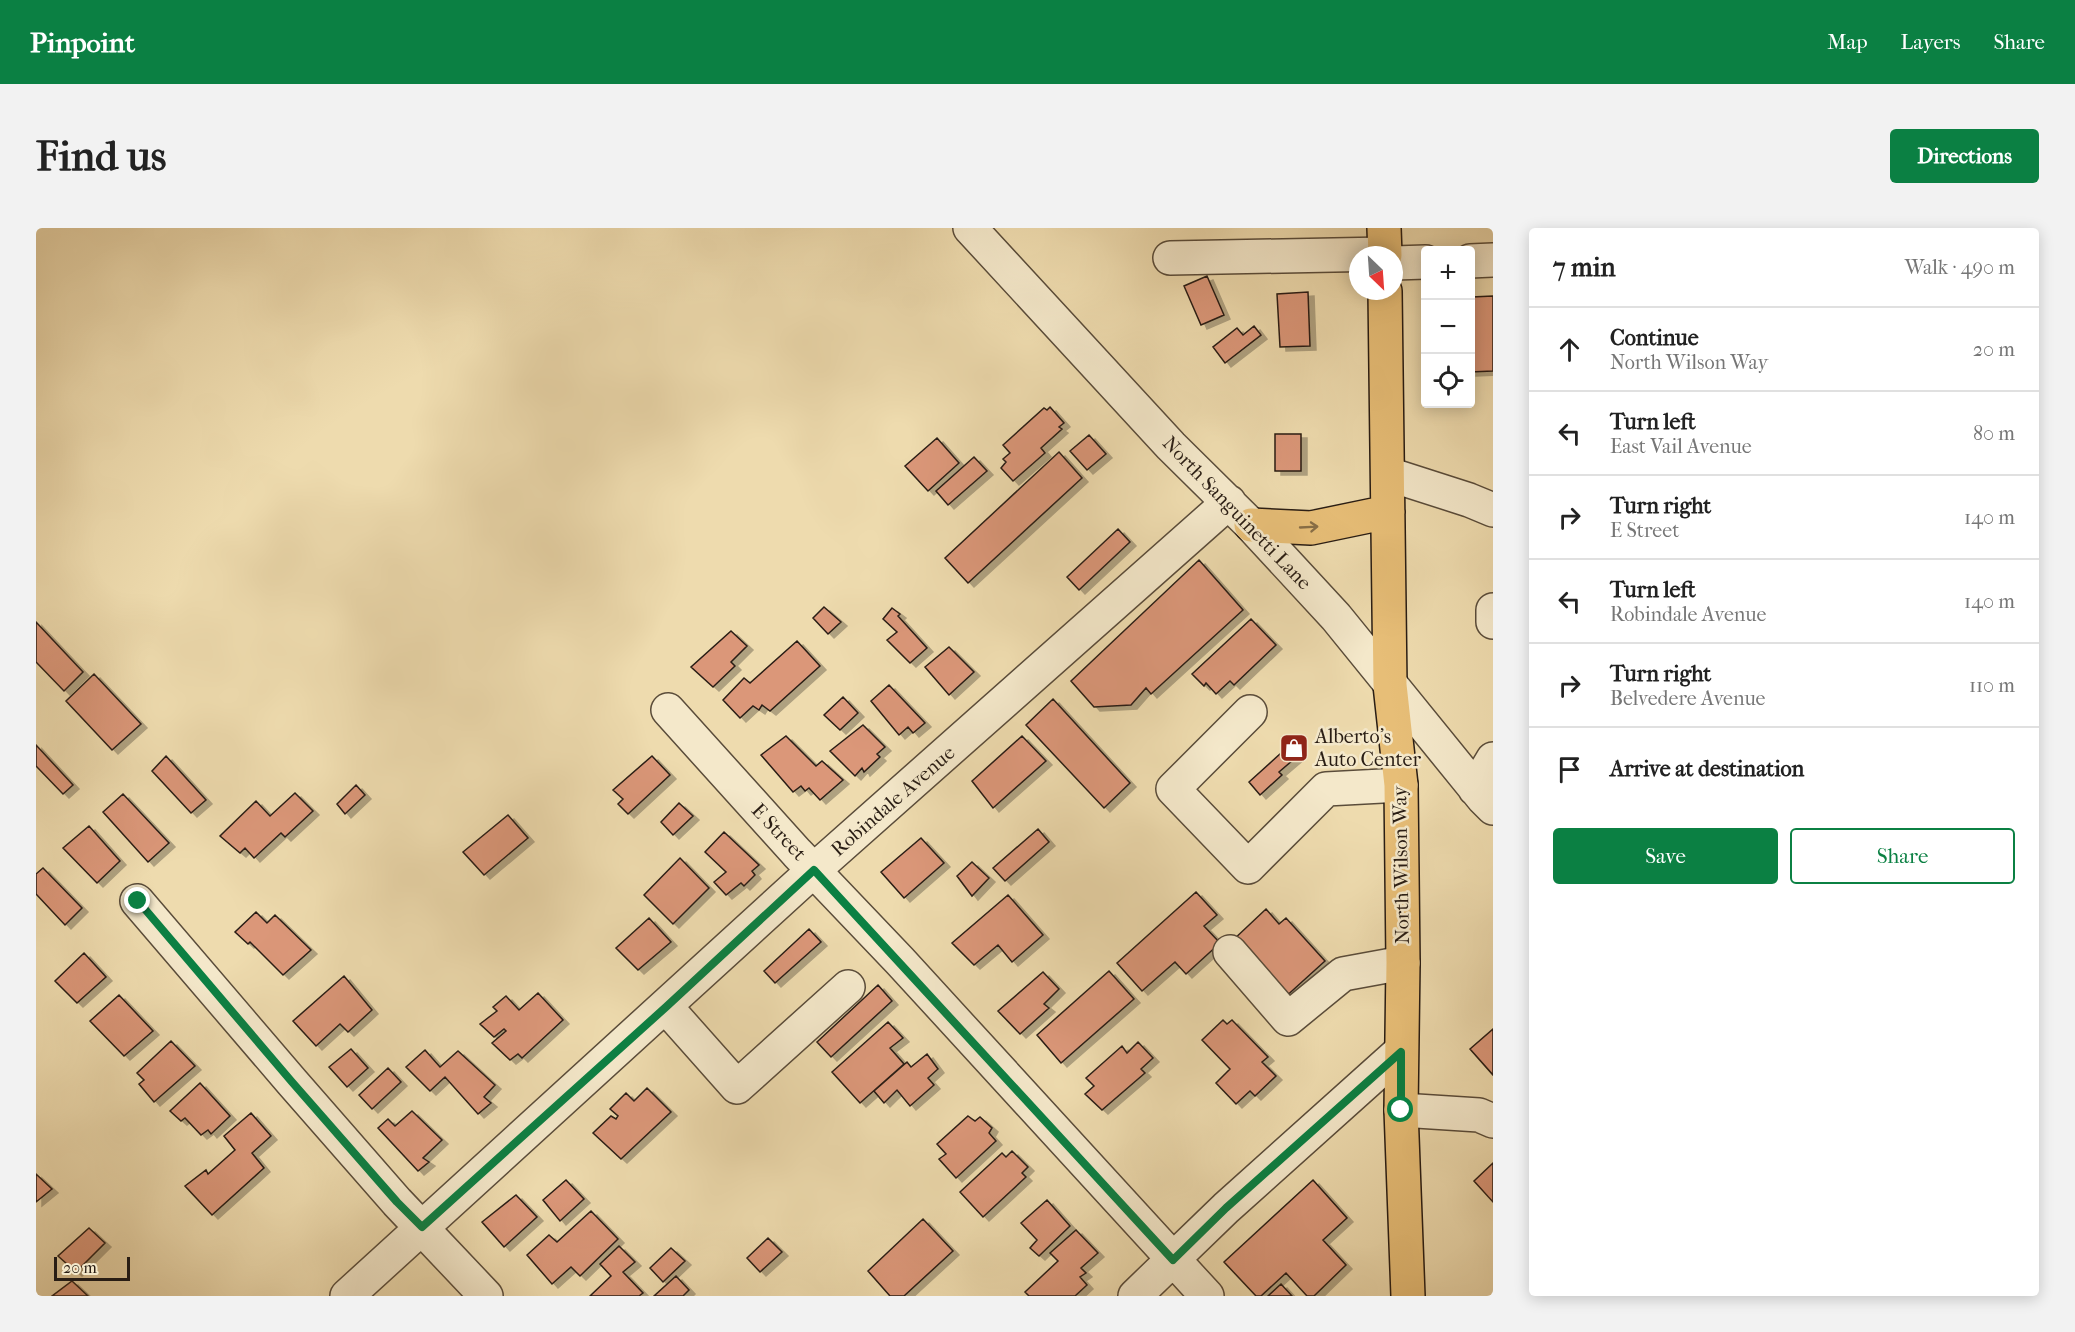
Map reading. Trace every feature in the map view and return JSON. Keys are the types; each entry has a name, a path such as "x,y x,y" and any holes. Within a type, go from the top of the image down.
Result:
{"main road":[{"name":"North Wilson Way","path":"1385,300 1390,685 1401,784 1403,963 1401,1110 1408,1296"},
{"path":"1251,525 1311,528 1388,512"}],"street":[{"name":"North Sanguinetti Lane","path":"970,228 1171,446 1229,502 1336,617 1484,799"},
{"path":"1170,258 1349,251"},
{"path":"1403,255 1421,261"},
{"path":"1475,261 1493,260"},
{"path":"1388,474 1493,510"},
{"name":"Robindale Avenue","path":"347,1296 814,870 1229,502"},
{"path":"1493,610 1493,622"},
{"name":"E Street","path":"668,710 1207,1296"},
{"path":"1250,712 1173,789 1248,867 1326,789 1401,784"},
{"path":"1484,799 1493,759"},
{"path":"138,901 397,1202 486,1296"},
{"path":"1230,952 1288,1019 1343,974 1403,963"},
{"path":"666,1007 737,1087 848,987"},
{"path":"1135,1296 1226,1208 1401,1052"},
{"path":"1401,1110 1479,1115 1493,1122"}],"building":[{"path":"1207,276 1224,315 1201,325 1184,286"},
{"path":"1308,292 1310,346 1280,347 1277,294"},
{"path":"1493,296 1493,371 1475,372 1475,297"},
{"path":"1254,326 1261,335 1225,363 1213,347 1237,328 1243,335"},
{"path":"1050,407 1064,423 1059,427 1062,429 1041,448 1045,453 1013,481 1001,468 1006,462 1003,459 1010,453 1003,445 1044,408 1047,410"},
{"path":"1275,434 1301,434 1301,471 1275,471"},
{"path":"1089,435 1106,454 1087,470 1070,451"},
{"path":"937,438 959,463 928,491 905,466"},
{"path":"1059,452 1082,478 968,583 945,558"},
{"path":"974,457 987,471 948,505 936,491"},
{"path":"1118,529 1130,542 1079,590 1067,577"},
{"path":"1199,560 1243,610 1151,694 1146,688 1131,705 1094,707 1071,681"},
{"path":"824,607 841,622 828,634 813,618"},
{"path":"892,608 900,614 898,616 927,648 910,663 887,640 897,632 883,619"},
{"path":"1251,619 1276,645 1234,685 1230,681 1216,694 1206,683 1204,686 1192,674"},
{"path":"36,622 83,672 64,691 36,662"},
{"path":"731,631 747,646 731,662 735,666 713,687 691,667"},
{"path":"797,641 820,666 770,711 762,705 759,710 753,706 740,718 723,700 744,678 750,683"},
{"path":"949,647 974,672 949,695 925,667"},
{"path":"94,674 141,724 112,750 66,701"},
{"path":"889,685 925,723 913,733 908,727 899,735 871,701"},
{"path":"843,697 858,713 840,730 824,715"},
{"path":"1053,699 1130,783 1104,808 1026,725"},
{"path":"863,725 885,747 877,754 880,757 864,772 862,768 855,776 830,751"},
{"path":"786,736 816,766 822,761 843,780 820,800 809,788 805,791 801,786 793,792 761,755"},
{"path":"1022,736 1046,761 993,808 972,781"},
{"path":"1291,744 1300,754 1279,772 1282,775 1260,795 1249,782"},
{"path":"36,745 73,785 63,794 36,766"},
{"path":"166,756 206,800 191,813 152,771"},
{"path":"652,756 670,775 628,814 618,804 623,799 613,790"},
{"path":"356,785 365,795 345,814 337,804"},
{"path":"295,793 313,811 285,837 281,833 254,858 245,848 240,853 220,836 256,801 270,816"},
{"path":"123,794 169,843 148,862 103,812"},
{"path":"679,803 693,816 673,835 661,822"},
{"path":"508,815 528,838 484,875 463,852"},
{"path":"89,826 120,861 97,883 63,848"},
{"path":"1038,829 1049,842 1005,881 993,868"},
{"path":"724,832 759,865 752,871 755,875 744,886 741,883 726,895 714,882 726,872 705,852"},
{"path":"921,838 944,863 904,898 881,872"},
{"path":"680,858 709,888 673,924 644,895"},
{"path":"972,862 989,878 972,896 957,876"},
{"path":"43,868 82,908 65,925 36,894 36,874"},
{"path":"1196,892 1217,915 1204,926 1220,943 1186,974 1175,962 1142,991 1117,963"},
{"path":"1008,895 1043,935 1012,962 998,945 974,965 952,943"},
{"path":"1266,909 1279,924 1286,918 1325,961 1282,1000 1231,942"},
{"path":"256,912 267,923 275,915 311,950 283,975 250,942 248,944 235,932"},
{"path":"649,918 671,942 638,970 616,948"},
{"path":"809,929 821,942 775,983 764,971"},
{"path":"84,953 106,977 77,1003 55,981"},
{"path":"1109,971 1134,999 1061,1063 1037,1035"},
{"path":"1043,972 1059,989 1044,1004 1049,1008 1020,1034 998,1011"},
{"path":"344,976 372,1010 348,1032 340,1024 316,1046 293,1021"},
{"path":"878,985 892,1001 831,1057 817,1042"},
{"path":"538,993 563,1020 522,1058 518,1054 510,1060 492,1043 506,1031 504,1029 494,1037 480,1024 497,1011 493,1007 506,996 519,1010"},
{"path":"119,995 153,1031 124,1056 90,1021"},
{"path":"1223,1020 1227,1024 1232,1020 1268,1057 1262,1062 1276,1076 1255,1096 1250,1091 1236,1104 1216,1083 1230,1069 1202,1040"},
{"path":"888,1022 903,1038 890,1048 904,1064 860,1103 832,1072"},
{"path":"1493,1029 1493,1075 1470,1049"},
{"path":"171,1041 195,1066 154,1102 139,1084 144,1080 137,1073"},
{"path":"1138,1042 1153,1058 1141,1069 1145,1073 1102,1110 1085,1094 1094,1086 1086,1078 1122,1046 1127,1053"},
{"path":"351,1049 368,1068 347,1087 329,1067"},
{"path":"425,1050 440,1067 458,1051 495,1085 484,1097 491,1103 478,1114 445,1077 430,1091 406,1067"},
{"path":"927,1054 938,1069 928,1078 934,1085 910,1106 897,1090 884,1103 874,1091 907,1062 911,1067"},
{"path":"388,1068 401,1082 372,1109 359,1095"},
{"path":"200,1083 230,1116 211,1134 208,1130 201,1135 185,1118 181,1121 170,1111"},
{"path":"647,1088 671,1112 621,1159 593,1133 611,1116 616,1119 618,1116 610,1109 626,1093 634,1101"},
{"path":"412,1111 442,1140 423,1158 429,1162 418,1171 378,1128 388,1119 395,1126"},
{"path":"251,1113 271,1136 252,1153 264,1168 212,1215 185,1186 206,1170 208,1174 235,1150 224,1136"},
{"path":"968,1116 975,1121 980,1117 992,1128 989,1133 996,1141 956,1178 939,1159 946,1154 937,1144"},
{"path":"1012,1151 1028,1167 1022,1173 1026,1177 983,1217 960,1192 1002,1153 1006,1157"},
{"path":"1493,1163 1493,1202 1474,1181"},
{"path":"36,1174 52,1189 36,1202"},
{"path":"566,1180 584,1199 560,1221 543,1200"},
{"path":"1313,1180 1347,1218 1323,1240 1346,1265 1314,1296 1307,1296 1286,1273 1261,1296 1256,1296 1224,1262"},
{"path":"516,1195 537,1217 504,1247 482,1222"},
{"path":"1047,1200 1070,1226 1039,1256 1030,1248 1037,1240 1021,1223"},
{"path":"591,1211 618,1239 580,1276 571,1267 552,1284 527,1255 549,1235 557,1242"},
{"path":"923,1219 953,1251 904,1296 890,1296 868,1271"},
{"path":"89,1228 105,1243 76,1272 58,1256"},
{"path":"1076,1230 1098,1253 1081,1268 1086,1273 1080,1277 1087,1285 1075,1296 1029,1296 1025,1292 1058,1261 1050,1253"},
{"path":"768,1238 782,1252 760,1272 747,1258"},
{"path":"619,1246 635,1262 623,1272 643,1293 639,1296 590,1296 611,1276 600,1264"},
{"path":"671,1248 685,1261 663,1282 650,1268"},
{"path":"676,1276 689,1290 683,1296 654,1296"},
{"path":"72,1281 88,1296 52,1296"},
{"path":"1281,1284 1292,1296 1268,1296"}],"place":[{"name":"Alberto's Auto Center","path":"1294,748"}],"route":[{"path":"138,901 292,1082 397,1202 422,1227 814,870 1173,1260 1226,1208 1401,1052 1401,1110"}]}
